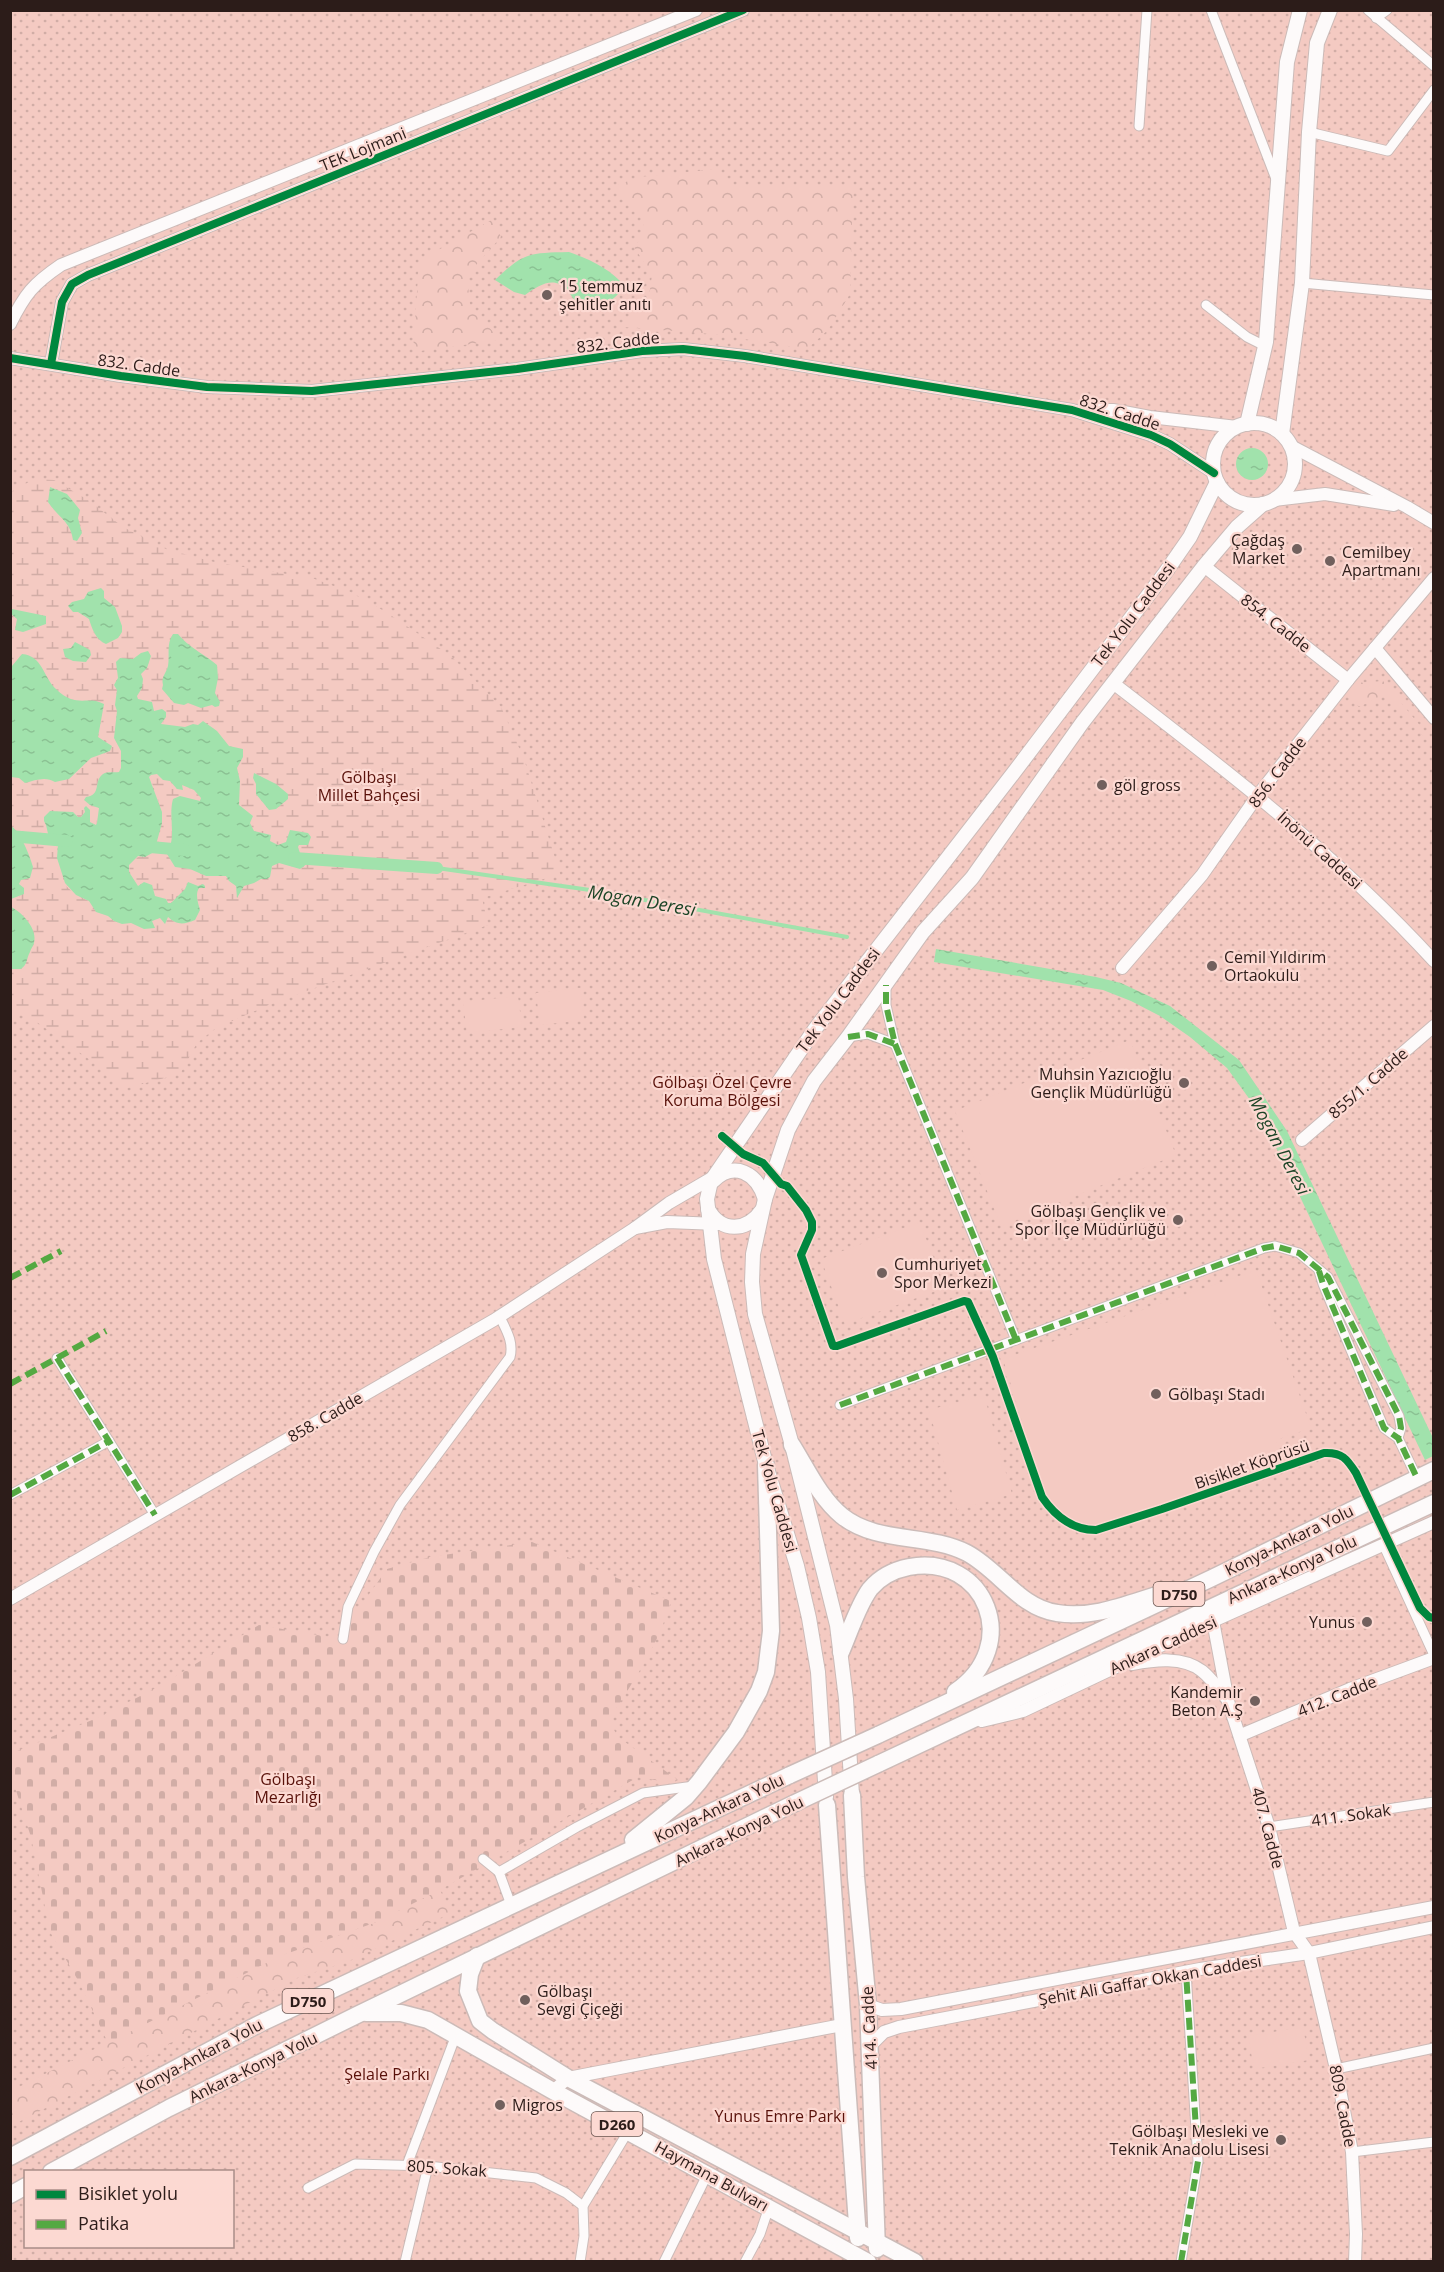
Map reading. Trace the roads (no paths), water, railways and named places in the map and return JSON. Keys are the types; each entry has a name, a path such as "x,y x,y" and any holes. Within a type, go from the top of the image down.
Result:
{"highway":[{"name":"D750","path":"792,1445 831,1506 858,1527 874,1532 927,1540 963,1551 986,1565 1021,1596 1038,1607 1054,1613 1072,1615 1091,1613 1212,1578"},
{"path":"612,1857 686,1797 736,1732 759,1691 766,1672 771,1621 766,1465"},
{"name":"Konya-Ankara Yolu","path":"10,2157 257,2025 1212,1578 1434,1470"},
{"name":"Ankara-Konya Yolu","path":"55,2170 159,2113 477,1956 795,1803 1434,1503"},
{"name":"D750","path":"841,1652 870,1590 888,1574 912,1567 934,1566 947,1569 961,1577 978,1593 985,1605 990,1618 990,1645 980,1670 969,1683 922,1714"},
{"name":"414. Cadde","path":"852,1795 856,1877 871,2045 878,2262"},
{"name":"414. Cadde","path":"827,1805 858,2230 864,2259"},
{"name":"Haymana Bulvarı","path":"477,1956 468,1984 472,2003 480,2021 506,2040 568,2078 915,2262"},
{"name":"Haymana Bulvarı","path":"359,2014 386,2012 415,2015 428,2019 553,2091 629,2130 864,2259"},
{"path":"10,2195 24,2187"}],"main road":[{"path":"1242,425 1265,346 1287,62 1300,10"},
{"path":"1281,434 1302,283 1309,132 1317,43 1330,10"},
{"path":"1259,424 1271,427 1281,434 1291,446 1294,458 1291,482 1284,492 1268,502 1241,503 1231,498 1216,477 1215,451 1228,433 1242,425 1259,424"},
{"name":"Tek Yolu Caddesi","path":"827,1805 818,1672 809,1618 797,1566 766,1465 714,1259 708,1207 715,1179 815,1029 1165,573 1190,537 1216,477"},
{"name":"Tek Yolu Caddesi","path":"852,1795 841,1652 828,1579 755,1314 753,1254 763,1204 782,1146 798,1108 814,1081 923,932 972,878 1082,723 1204,566 1237,527 1268,502"},
{"path":"708,1207 717,1221 730,1227 740,1227 749,1224 763,1204 760,1186 751,1175 737,1171 715,1179"}],"street":[{"name":"TEK Lojmani","path":"10,324 22,299 33,286 61,266 696,10"},
{"name":"TEK Lojmani","path":"51,364 62,302 72,284 88,275 743,10"},
{"path":"1139,126 1147,10"},
{"path":"1211,10 1277,181"},
{"path":"1368,10 1434,66"},
{"path":"1376,18 1387,10"},
{"path":"1309,132 1388,151 1434,90"},
{"path":"1302,283 1434,295"},
{"path":"1206,305 1247,337 1265,346"},
{"name":"832. Cadde","path":"10,358 207,387 312,391 517,369 642,351 683,349 745,356 1072,410 1151,435 1170,444 1216,477"},
{"name":"832. Cadde","path":"1072,410 1113,410 1150,417 1242,425"},
{"path":"1291,446 1434,523"},
{"path":"1268,502 1313,494 1407,507"},
{"name":"854. Cadde","path":"1204,566 1348,680"},
{"name":"856. Cadde","path":"1122,968 1202,875 1258,795 1348,680 1434,578"},
{"path":"1375,648 1434,718"},
{"name":"İnönü Caddesi","path":"1113,683 1258,795 1379,903 1434,961"},
{"path":"885,984 886,1005 895,1044 1016,1340"},
{"name":"855/1. Cadde","path":"1302,1140 1434,1026"},
{"path":"848,1037 868,1034 895,1044"},
{"name":"858. Cadde","path":"10,1599 500,1317 669,1203 715,1179"},
{"name":"858. Cadde","path":"635,1228 667,1222 709,1223 730,1227"},
{"path":"840,1405 1264,1248 1275,1246 1299,1253 1328,1277 1400,1416 1401,1428 1398,1438"},
{"path":"1319,1271 1384,1428 1398,1438 1417,1478"},
{"path":"343,1639 348,1607 374,1552 400,1505 510,1357 513,1349 511,1340 500,1317"},
{"path":"57,1358 155,1515"},
{"path":"10,1495 109,1441"},
{"name":"Ankara Caddesi","path":"955,1728 1023,1711 1213,1621 1434,1522"},
{"path":"1384,1546 1434,1657"},
{"path":"1213,1621 1228,1701"},
{"name":"412. Cadde","path":"1241,1735 1350,1689 1434,1657"},
{"path":"1119,1666 1155,1661 1182,1662 1204,1672 1228,1701"},
{"name":"407. Cadde","path":"1228,1701 1241,1735 1269,1827 1294,1932 1309,1953"},
{"path":"499,1872 577,1827 643,1793 696,1785"},
{"name":"411. Sokak","path":"1269,1827 1434,1802"},
{"path":"483,1859 499,1872 511,1905"},
{"name":"Şehit Ali Gaffar Okkan Caddesi","path":"868,2005 882,2010 901,2009 1434,1907"},
{"name":"Şehit Ali Gaffar Okkan Caddesi","path":"871,2045 884,2032 899,2027 1186,1972 1309,1953 1434,1927"},
{"name":"809. Cadde","path":"1309,1953 1336,2069 1352,2152 1355,2262"},
{"path":"1181,2262 1198,2161 1186,1972"},
{"path":"553,2091 568,2078 842,2025"},
{"path":"408,2165 456,2035"},
{"path":"1336,2069 1434,2048"},
{"path":"580,2262 584,2236 583,2206 629,2130"},
{"path":"1352,2152 1434,2142"},
{"name":"805. Sokak","path":"308,2188 355,2164 428,2166 536,2178 566,2193 583,2206"},
{"path":"405,2262 428,2166"},
{"path":"664,2262 708,2173"},
{"path":"745,2262 760,2234 769,2207"}],"water":[{"path":"569,252 600,266 626,287 603,308 594,308 578,303 567,290 557,283 546,284 525,295 514,292 495,280 513,264 528,256"},
{"path":"1252,448 1263,453 1268,464 1263,475 1252,480 1241,475 1236,464 1241,453"},
{"path":"50,487 67,494 80,510 78,518 82,533 77,541 73,540 70,528 48,502"},
{"path":"101,588 104,591 104,598 115,607 122,626 122,632 118,638 106,644 97,637 89,619 78,612 73,612 68,606 72,602 84,599 88,592"},
{"path":"12,609 46,616 46,624 23,632 15,630 17,619 11,614"},
{"path":"173,634 178,634 191,647 217,665 218,678 215,693 220,702 219,706 201,708 188,703 184,705 174,703 162,689"},
{"path":"75,642 90,650 91,655 86,662 73,661 65,657 63,649 71,648"},
{"path":"148,651 151,656 147,668 141,674 142,688 137,696 138,699 152,702 154,711 162,709 166,712 166,717 161,724 185,727 198,725 203,721 217,731 229,746 243,749 243,757 237,768 240,781 239,805 253,816 250,823 254,831 271,835 270,841 278,845 286,842 290,830 308,833 311,837 308,845 298,847 300,853 309,857 303,867 300,869 279,863 272,866 270,877 244,886 237,898 236,886 226,876 206,876 190,869 175,867 167,854 172,833 173,799 180,796 200,801 201,798 194,790 182,785 183,790 177,789 170,781 163,780 157,774 151,775 149,777 162,812 162,823 154,852 145,857 138,856 129,865 129,872 138,886 144,882 152,885 155,896 166,899 168,903 171,903 185,889 188,882 198,886 203,884 205,888 198,890 197,899 200,910 195,920 180,923 168,917 165,924 160,918 152,921 155,928 144,929 131,923 122,924 96,912 89,901 76,895 65,883 57,858 58,845 49,838 44,817 50,811 73,812 81,817 86,806 90,810 90,822 96,825 99,808 84,800 94,794 98,780 103,774 119,772 121,768 121,751 114,738 117,690 114,685 118,678 116,662 120,658 133,659"},
{"path":"22,654 39,663 52,684 63,695 70,699 104,704 98,737 112,746 110,751 91,758 69,779 55,782 40,779 25,783 19,778 11,777 11,672 12,666"},
{"path":"254,773 276,784 288,794 288,799 276,809 269,810 256,794"},
{"path":"11,826 21,838 33,867 30,878 21,880 19,884 24,888 24,894 11,899"},
{"path":"11,907 28,922 35,938 26,963 21,969 11,969"},
{"path":"936,949 1121,983 1170,1006 1239,1060 1287,1131 1433,1438 1433,1456 1425,1460 1284,1163 1253,1104 1227,1068 1190,1037 1160,1016 1131,1001 1103,990 934,962"}],"waterway":[{"path":"10,836 67,841"},
{"path":"139,846 184,850"},
{"path":"294,858 437,868"},
{"name":"Mogan Deresi","path":"437,868 590,890 847,937"}],"place":[{"name":"15 temmuz şehitler anıtı","path":"547,295"},
{"name":"Çağdaş Market","path":"1297,549"},
{"name":"Cemilbey Apartmanı","path":"1330,561"},
{"name":"göl gross","path":"1102,785"},
{"name":"Cemil Yıldırım Ortaokulu","path":"1212,966"},
{"name":"Muhsin Yazıcıoğlu Gençlik Müdürlüğü","path":"1184,1083"},
{"name":"Gölbaşı Gençlik ve Spor İlçe Müdürlüğü","path":"1178,1220"},
{"name":"Cumhuriyet Spor Merkezi","path":"882,1273"},
{"name":"Gölbaşı Stadı","path":"1156,1394"},
{"name":"Yunus","path":"1367,1622"},
{"name":"Kandemir Beton A.Ş","path":"1255,1701"},
{"name":"Gölbaşı Sevgi Çiçeği","path":"525,2000"},
{"name":"Migros","path":"500,2105"},
{"name":"Gölbaşı Mesleki ve Teknik Anadolu Lisesi","path":"1281,2140"}],"park label":[{"name":"Gölbaşı Millet Bahçesi","path":"369,786"},
{"name":"Gölbaşı Özel Çevre Koruma Bölgesi","path":"722,1091"},
{"name":"Gölbaşı Mezarlığı","path":"288,1788"},
{"name":"Şelale Parkı","path":"387,2074"},
{"name":"Yunus Emre Parkı","path":"780,2116"}]}
